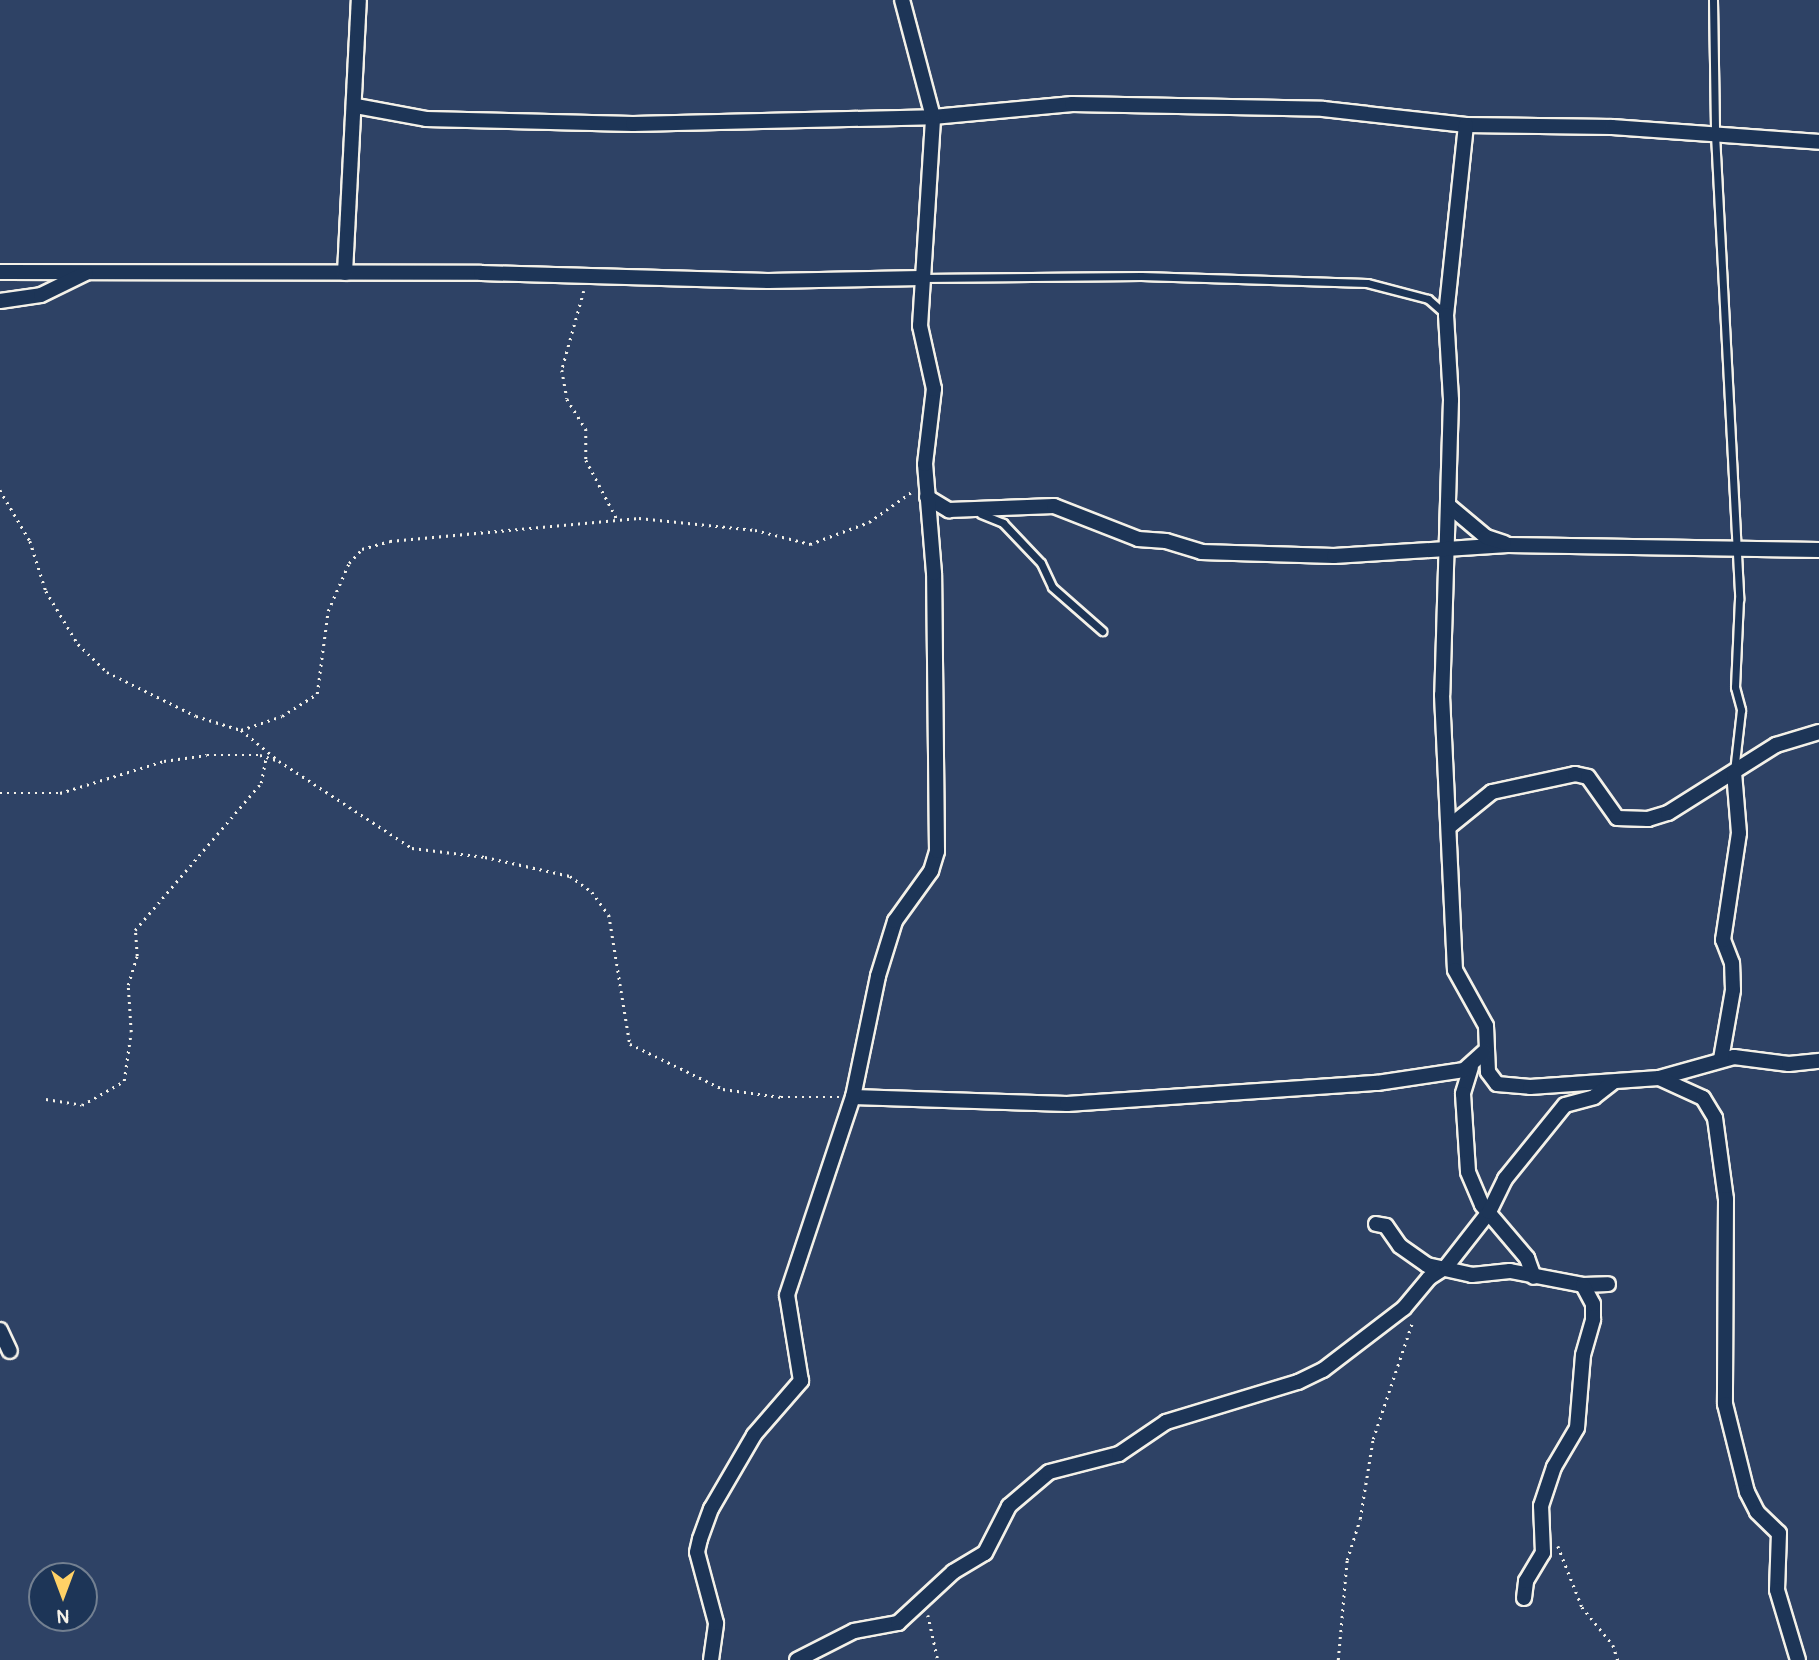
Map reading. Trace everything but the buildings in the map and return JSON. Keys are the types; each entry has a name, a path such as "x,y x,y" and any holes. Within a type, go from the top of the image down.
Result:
{"street":[{"path":"345,272 356,106 359,0"},
{"path":"711,1660 716,1623 697,1552 700,1539 754,1435 801,1381 787,1295 853,1097 878,976 895,921 931,872 937,851 934,573 926,479 934,389 920,326 933,117 902,0"},
{"path":"356,106 426,119 634,124 933,117 1072,104 1323,109 1466,125 1715,134 1819,142"},
{"path":"1466,125 1446,315 1451,400 1442,695 1455,970 1486,1026 1484,1052 1491,1079 1508,1086 1613,1082 1659,1078 1721,1059 1819,1061"},
{"path":"0,272 345,272 584,278 921,278"},
{"path":"0,301 41,295 86,272"},
{"path":"927,497 939,508 960,510 983,506 1054,506 1138,539 1166,541 1201,552 1334,556 1508,545 1737,551 1819,550"},
{"path":"1448,505 1486,537 1508,545"},
{"path":"1450,826 1492,792 1575,774 1588,777 1617,818 1648,820 1668,813 1776,745 1819,732"},
{"path":"1721,1059 1733,990 1732,964 1723,940 1739,833 1734,772"},
{"path":"1484,1052 1471,1068 1463,1094 1465,1160 1489,1212 1527,1258 1534,1277"},
{"path":"853,1097 1087,1103 1132,1096 1377,1083 1471,1068"},
{"path":"1659,1078 1703,1098 1715,1118 1726,1199 1724,1404 1747,1492 1758,1512 1779,1533 1777,1590 1798,1660"},
{"path":"797,1660 854,1631 898,1623 953,1572 985,1553 1009,1506 1049,1472 1119,1454 1166,1422 1298,1382 1323,1370 1418,1296 1489,1212 1505,1179 1566,1105 1594,1097 1613,1082"},
{"path":"1376,1224 1386,1226 1413,1256 1441,1268 1472,1275 1493,1270 1583,1285 1608,1284"},
{"path":"1524,1598 1526,1581 1543,1553 1545,1526 1541,1506 1554,1467 1577,1427 1583,1355 1593,1319 1593,1304 1583,1285"},
{"path":"0,1330 10,1350"}],"lane":[{"path":"1713,0 1715,134 1737,551 1735,687 1741,710 1734,772"},
{"path":"921,278 1141,276 1367,283 1428,299 1446,315"},
{"path":"960,510 1003,523 1041,563 1052,587 1102,631"}],"path":[{"path":"584,278 562,370 567,399 586,429 586,460 617,519"},
{"path":"241,730 282,716 317,694 328,611 349,563 362,549 390,541 568,528 617,519 755,530 810,544 869,522 896,506 926,479"},
{"path":"0,490 37,556 46,592 90,658 107,672 183,710 241,730 279,761 412,848 485,857 570,876 592,892 609,915 631,1044 723,1089 780,1097 853,1097"},
{"path":"0,793 60,793 164,761 207,755 266,757 279,761"},
{"path":"46,1099 82,1105 124,1081 131,1032 128,985 137,956 135,930 261,783 266,757"},
{"path":"1338,1660 1347,1560 1360,1519 1373,1439 1418,1296"},
{"path":"1545,1526 1560,1550 1582,1607 1612,1645 1618,1660"},
{"path":"924,1598 938,1660"}]}
